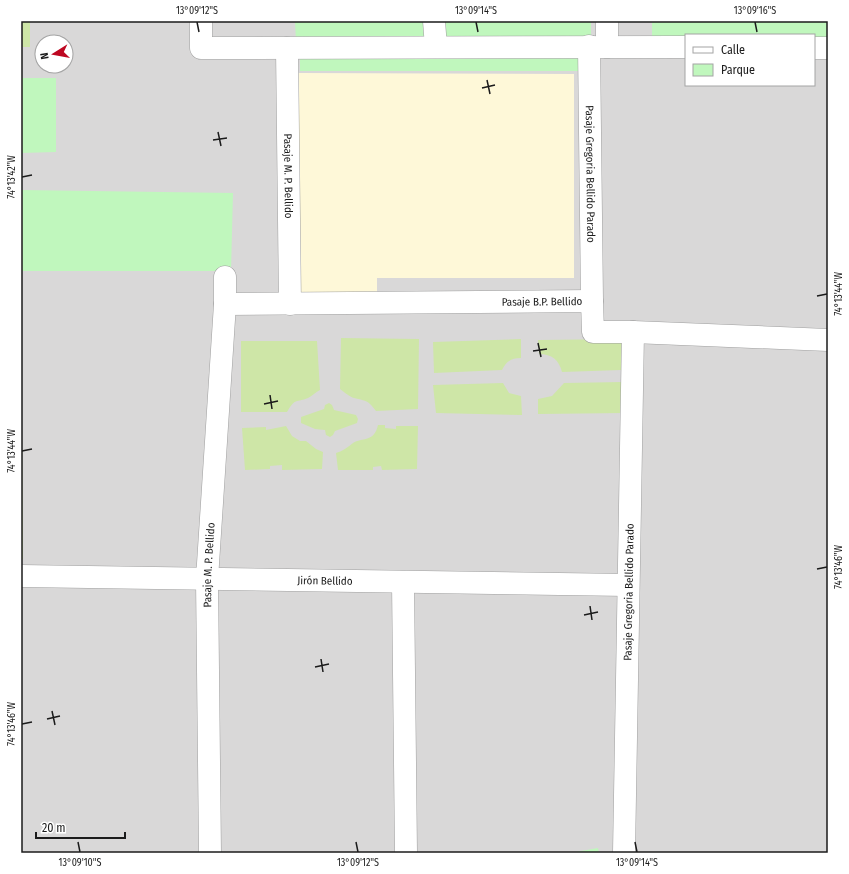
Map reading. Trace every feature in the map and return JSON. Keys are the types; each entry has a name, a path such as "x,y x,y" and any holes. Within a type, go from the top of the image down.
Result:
{"street":[{"path":"201,21 202,48 685,47"},
{"path":"434,21 436,47"},
{"name":"Pasaje Gregoria Bellido Parado","path":"592,301 598,47 607,21"},
{"name":"Pasaje M. P. Bellido","path":"287,48 290,304"},
{"path":"815,48 828,48"},
{"name":"Pasaje M. P. Bellido","path":"210,853 207,579 225,304 225,277"},
{"name":"Pasaje B.P. Bellido","path":"225,304 592,301 593,332 633,332 828,340"},
{"name":"Pasaje Gregoria Bellido Parado","path":"624,853 633,332"},
{"name":"Jirón Bellido","path":"21,576 628,585"},
{"path":"403,582 406,853"}],"shaded area":[{"path":"21,21 828,21 828,853 21,853"},
{"path":"298,73 574,74 574,278 377,278 377,299 297,299"}],"green space":[{"path":"21,21 30,21 30,47 21,47"},
{"path":"295,21 429,21 429,43 296,42"},
{"path":"652,21 828,21 828,46 815,46 815,34 685,34 685,44 652,44"},
{"path":"441,22 591,22 591,41 441,41"},
{"path":"300,55 581,56 581,71 300,71"},
{"path":"21,78 56,78 56,152 21,153"},
{"path":"21,190 233,193 231,271 21,271"},
{"path":"21,299 23,559 21,559"},
{"path":"341,338 419,339 418,409 376,411 371,405 352,397 340,389"},
{"path":"521,339 521,358 505,364 502,370 434,373 433,342"},
{"path":"623,339 621,370 562,372 559,364 554,358 548,355 539,354 538,340"},
{"path":"241,341 317,341 320,390 308,398 294,402 287,412 241,412"},
{"path":"623,382 625,413 538,414 538,399 552,396 564,383"},
{"path":"503,383 509,393 521,396 522,415 436,413 433,385"},
{"path":"329,403 332,405 334,410 356,415 358,419 357,423 335,431 330,437 326,435 325,430 315,429 301,423 301,417 324,409 325,405"},
{"path":"378,425 385,425 385,428 396,429 396,426 418,426 417,469 382,470 381,466 373,467 373,470 338,470 336,453 356,441 374,435"},
{"path":"286,426 292,436 300,441 306,441 316,449 323,452 322,469 282,470 282,465 270,466 270,469 245,470 242,428 266,427 266,430"},
{"path":"598,848 599,853 570,853"}]}
